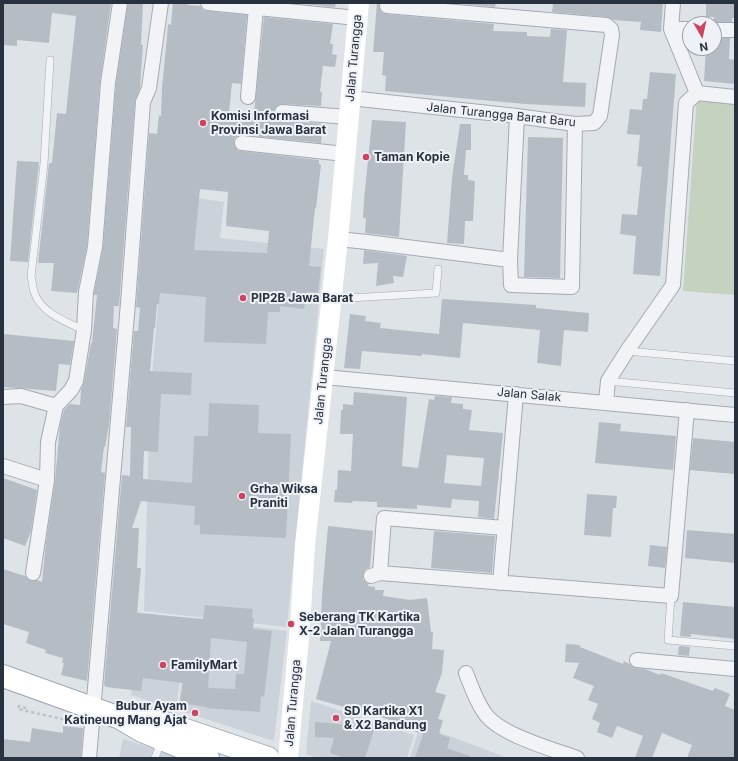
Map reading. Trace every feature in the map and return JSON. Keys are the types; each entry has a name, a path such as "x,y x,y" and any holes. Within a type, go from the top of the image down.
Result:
{"main road":[{"name":"Jalan Turangga","path":"288,758 300,627 305,545 338,239 358,11"},
{"path":"3,676 120,718 161,740 208,758"},
{"path":"161,740 268,758"}],"street":[{"path":"33,573 47,480 48,442 56,406 71,390 76,381 84,330 86,292 95,247 108,83 120,3"},
{"path":"89,758 92,708 96,687 127,318 143,102 149,88 161,3"},
{"path":"208,3 256,8 358,11"},
{"path":"673,3 671,28 697,93"},
{"name":"Jalan Turangga Barat Baru","path":"282,112 349,108 516,116 575,124 594,123 600,116 612,35 611,29 606,25 387,6"},
{"path":"248,97 256,8"},
{"path":"671,28 682,29"},
{"path":"722,30 735,30"},
{"path":"606,402 608,381 673,285 686,103 697,93 735,97"},
{"path":"516,116 510,260 511,285 572,287 575,124"},
{"path":"242,143 345,154"},
{"path":"338,239 510,260"},
{"name":"Jalan Salak","path":"324,377 735,415"},
{"path":"500,583 516,394"},
{"path":"3,397 21,396 56,406"},
{"path":"504,528 384,518 375,575 671,596 687,410"},
{"path":"3,466 47,480"},
{"path":"637,660 735,669"},
{"path":"466,673 484,713 495,725 507,732 577,758"}],"lane":[{"path":"50,60 44,164 31,276 34,293 43,306 58,318 84,330"},
{"path":"332,299 436,293 438,269"},
{"path":"627,351 735,361"},
{"path":"608,381 735,393"},
{"path":"671,596 668,640 734,646"}],"path":[{"path":"26,708 18,706 18,709 40,713"}],"shaded area":[{"path":"171,194 224,202 220,238 324,249 287,627 144,611 150,399 163,247"},
{"path":"136,612 287,631 274,741 178,710 185,654 136,646"},
{"path":"136,648 183,654 176,710 131,695"},
{"name":"SD Kartika X1 & X2 Bandung","path":"311,701 414,735 407,758 316,758 306,754"},
{"path":"420,725 508,758 410,758"},
{"path":"123,739 183,758 119,758"}],"green space":[{"path":"697,96 735,99 735,295 683,291"}],"building":[{"path":"3,3 111,3 100,82 87,246 77,293 51,291 54,263 38,263 49,163 52,163 57,113 66,114 76,16 52,13 49,43 17,40 17,46 3,45"},
{"path":"128,3 143,3 141,45 143,45 140,88 135,101 119,306 114,306 113,328 117,329 109,425 104,447 101,472 105,473 87,681 61,675 64,663 62,663 63,658 45,653 46,650 26,643 29,632 3,624 3,569 25,576 31,581 37,580 42,582 55,481 60,425 64,410 70,404 80,405 81,390 92,343 97,295 94,295 94,293 103,248 116,84"},
{"path":"173,3 188,3 188,5 200,6 203,10 207,11 247,15 241,84 232,83 229,112 254,113 264,17 333,24 330,44 333,44 332,54 337,55 335,67 323,66 320,92 322,92 321,106 282,104 278,105 274,111 275,116 281,120 323,124 321,143 243,135 239,135 235,138 234,142 237,150 241,151 319,160 319,164 321,165 309,266 321,267 318,293 307,292 304,309 280,306 280,312 268,312 266,344 204,342 206,297 160,293 159,305 157,304 150,371 192,373 191,395 161,394 158,452 144,451 143,479 192,483 194,436 208,436 209,403 259,405 258,433 291,434 286,538 200,534 200,525 194,525 195,506 141,501 132,528 139,528 137,568 141,568 137,613 203,619 205,605 253,609 253,629 272,631 264,697 261,696 260,712 207,708 180,703 183,683 143,678 141,691 106,687 104,685 122,475 130,476 131,427 126,427 134,331 138,331 140,308 136,307 149,133 157,134 159,115 161,116 168,24 171,25","holes":["200,189 228,192 226,226 269,231 267,253 194,250","211,638 247,642 244,674 236,674 235,689 208,688"]},
{"path":"293,3 336,3 335,7"},
{"path":"377,3 379,3 382,13 386,14 494,24 493,31 527,32 527,36 550,37 551,29 567,30 563,82 586,83 585,107 525,104 385,91 386,76 382,75 384,52 373,52"},
{"path":"451,3 496,3 495,7"},
{"path":"553,3 663,3 661,32 640,30 641,22 552,12"},
{"path":"706,3 735,3 735,18 732,18 732,22 722,22 722,16 706,16"},
{"path":"722,38 730,38 729,59 735,60 735,84 704,81 706,56 722,56"},
{"path":"650,72 676,74 660,276 633,274 636,236 620,234 622,214 637,215 642,167 637,166 640,135 627,134 630,109 642,110 643,99 647,99"},
{"path":"372,120 406,122 399,237 365,233 366,218 363,218 364,200"},
{"path":"460,124 471,124 471,150 466,150 464,175 468,175 468,180 475,181 473,221 465,221 464,244 447,243 452,178"},
{"path":"528,137 563,138 560,278 524,277"},
{"path":"17,161 39,162 28,262 10,261"},
{"path":"364,250 407,256 403,277 393,276 394,283 376,286 378,263 363,264"},
{"path":"442,299 536,305 536,308 589,313 588,332 564,330 561,366 537,363 540,330 463,323 460,358 422,354 422,356 362,351 360,369 344,368 350,314 366,316 365,321 381,323 380,328 439,334"},
{"path":"3,334 74,341 70,365 59,364 56,391 3,387"},
{"path":"354,392 407,397 402,466 418,468 429,399 434,400 435,396 452,397 451,403 463,404 463,409 472,410 469,430 503,433 494,519 478,517 479,501 452,499 451,508 417,505 417,509 377,507 377,502 334,502 335,490 337,490 338,470 351,471 353,434 340,434 341,410 343,410 343,404 353,405","holes":["447,455 484,458 481,486 444,483"]},
{"path":"599,422 621,424 620,431 676,436 673,470 595,463"},
{"path":"693,438 735,442 735,474 690,470"},
{"path":"3,478 37,490 31,531 25,546 3,538"},
{"path":"587,494 617,496 616,508 613,508 611,537 584,535"},
{"path":"328,526 373,531 370,567 365,570 363,575 363,579 368,586 375,587 375,590 384,590 383,596 410,600 427,598 431,632 433,632 432,649 444,650 442,673 435,692 446,695 438,719 443,720 439,734 450,738 447,748 470,756 470,758 415,758 423,734 393,725 394,721 316,699 331,641 320,641"},
{"path":"687,530 735,534 735,563 685,558"},
{"path":"434,531 495,536 492,573 431,568"},
{"path":"650,545 667,547 665,568 648,566"},
{"path":"683,602 735,607 735,639 691,634 691,637 680,636"},
{"path":"566,644 580,645 580,647 623,664 624,661 636,668 645,669 660,675 661,673 713,691 715,688 730,694 725,706 735,710 735,758 687,758 692,745 662,733 652,758 635,758 643,736 617,726 612,738 597,732 600,723 592,719 598,704 588,700 594,686 573,678 579,663 565,662"},
{"path":"679,646 690,647 689,656 678,655"},
{"path":"315,722 375,727 365,758 344,758 330,753 334,738 315,737"},
{"path":"63,726 83,728 81,758 3,758 3,739 30,742 32,728 63,733"}],"place":[{"name":"Komisi Informasi Provinsi Jawa Barat","path":"203,123"},
{"name":"Taman Kopie","path":"366,157"},
{"name":"PIP2B Jawa Barat","path":"243,298"},
{"name":"Grha Wiksa Praniti","path":"242,496"},
{"name":"Seberang TK Kartika X-2 Jalan Turangga","path":"291,624"},
{"name":"FamilyMart","path":"163,665"},
{"name":"Bubur Ayam Katineung Mang Ajat","path":"195,713"},
{"name":"SD Kartika X1 & X2 Bandung","path":"336,718"}]}
